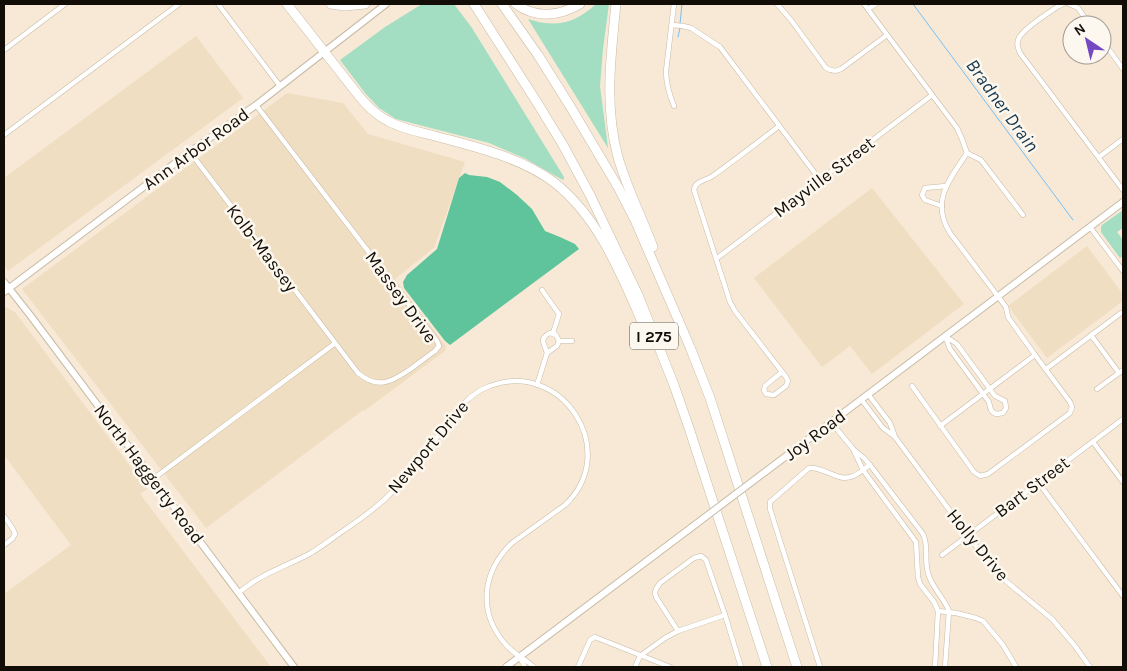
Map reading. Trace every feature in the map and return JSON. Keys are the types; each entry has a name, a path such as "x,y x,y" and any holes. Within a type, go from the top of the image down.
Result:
{"highway":[{"path":"287,4 366,105 375,113 388,122 476,148 533,170 554,183 583,211 601,236 655,353 674,385"},
{"path":"331,4 345,6 365,4"},
{"name":"I 275","path":"474,4 538,104 590,195 638,295 674,385 767,667"},
{"name":"I 275","path":"502,4 538,55 618,187 667,292 710,398 796,667"},
{"path":"516,4 533,12 550,14 566,11 580,4"},
{"path":"616,4 609,82 613,134 621,167 663,273 667,292"}],"main road":[{"name":"Ann Arbor Road","path":"6,291 190,152 256,105 386,4"},
{"name":"Joy Road","path":"506,667 1123,202"},
{"name":"North Haggerty Road","path":"4,282 6,291 153,479 294,667"}],"street":[{"path":"4,50 65,4"},
{"path":"4,141 4,135 179,4"},
{"path":"218,4 280,86"},
{"path":"674,4 666,71 668,93 674,106"},
{"path":"777,4 826,68 832,71 841,69 887,35"},
{"path":"864,4 960,133 967,153 980,160 1023,215"},
{"path":"868,9 876,4"},
{"path":"1063,4 1057,6 1022,33 1019,37 1019,51 1123,190"},
{"path":"1069,4 1078,8 1083,15"},
{"path":"672,25 691,28 720,47 820,180"},
{"path":"1112,54 1123,69"},
{"name":"Mayville Street","path":"716,259 932,96"},
{"name":"Massey Drive","path":"256,105 437,341 438,346 435,351 396,378 388,382 379,383 367,380 358,373 334,344"},
{"path":"779,126 711,177 698,183 694,190 728,298 733,307 782,372 787,379 787,384 774,396 766,394 764,386 782,372"},
{"path":"1098,158 1123,139"},
{"name":"Kolb-Massey","path":"190,152 334,344"},
{"path":"912,386 974,472 980,476 988,474 1066,416 1072,407 1008,316 1006,307 950,233 943,219 942,198 946,186 967,153"},
{"path":"942,206 924,200 922,194 925,188 946,186"},
{"path":"1090,227 1123,270"},
{"path":"542,290 559,314 553,333"},
{"path":"1046,369 1122,313"},
{"path":"537,385 547,354 558,346 558,337 553,333 547,334 543,338 547,354"},
{"path":"1091,335 1121,371 1097,389"},
{"path":"945,336 957,344 995,396 1005,402 1006,408 1003,413 997,414 992,412 989,402 950,349 945,336"},
{"path":"559,341 572,341"},
{"path":"153,479 334,344"},
{"path":"940,426 1035,355"},
{"path":"964,368 970,363"},
{"name":"Newport Drive","path":"238,593 260,578 314,551 373,509 396,488 462,405 476,392 489,386 506,382 515,381 537,385 551,390 559,396 578,417 587,439 588,458 583,478 572,497 565,505 512,543 498,559 490,576 487,594 488,607 493,624 506,645 519,657"},
{"name":"Holly Drive","path":"868,394 890,423 895,436 988,562 1001,577 1052,619 1090,667"},
{"name":"Holly Drive","path":"861,399 883,428 895,436"},
{"name":"Bart Street","path":"942,555 1123,419"},
{"path":"831,422 854,450 870,465 923,534 927,572 949,612 945,667"},
{"path":"1093,442 1123,482"},
{"path":"854,450 863,470 916,542 918,577 938,611 934,667"},
{"path":"820,667 769,505 770,502 810,468 816,468 845,478 853,476 870,465"},
{"path":"1038,482 1123,596"},
{"path":"891,508 898,503"},
{"path":"4,516 13,529 14,534 12,539 4,545"},
{"path":"916,542 925,539"},
{"path":"678,630 656,597 656,589 660,583 694,558 701,556 706,560 740,667"},
{"path":"924,588 932,583"},
{"path":"938,611 983,621 1003,645 1016,667"},
{"path":"635,667 640,656 678,630 725,615"},
{"path":"578,667 590,640 595,638 670,667"},
{"path":"519,657 525,667"},
{"path":"519,657 534,667"}],"shaded area":[{"path":"196,36 243,98 8,271 4,265 4,178"},
{"path":"287,93 343,103 368,134 465,162 434,248 395,279 446,346 445,351 206,528 22,289"},
{"path":"872,188 964,304 872,374 850,346 822,367 754,278"},
{"path":"1087,246 1123,294 1123,301 1047,358 1008,306"},
{"path":"4,306 15,312 147,489 140,494 271,667 4,667 4,594 71,545 4,455"}],"green space":[{"path":"422,4 454,4 472,28 564,177 564,180 524,158 489,143 396,119 379,108 365,93 340,60 385,27"},
{"path":"596,4 609,4 600,86 608,148 528,19 547,23 564,22 580,16"},
{"path":"465,173 487,177 500,182 532,209 545,231 575,244 579,249 450,345 404,288 403,282 407,275 437,249 459,178"},
{"path":"1123,210 1123,228 1117,232 1123,240 1123,256 1120,258 1101,232 1101,227"}],"waterway":[{"name":"Bradner Drain","path":"680,24 682,4"},
{"name":"Bradner Drain","path":"913,4 1073,220"},
{"name":"Bradner Drain","path":"678,37 680,28"}]}
